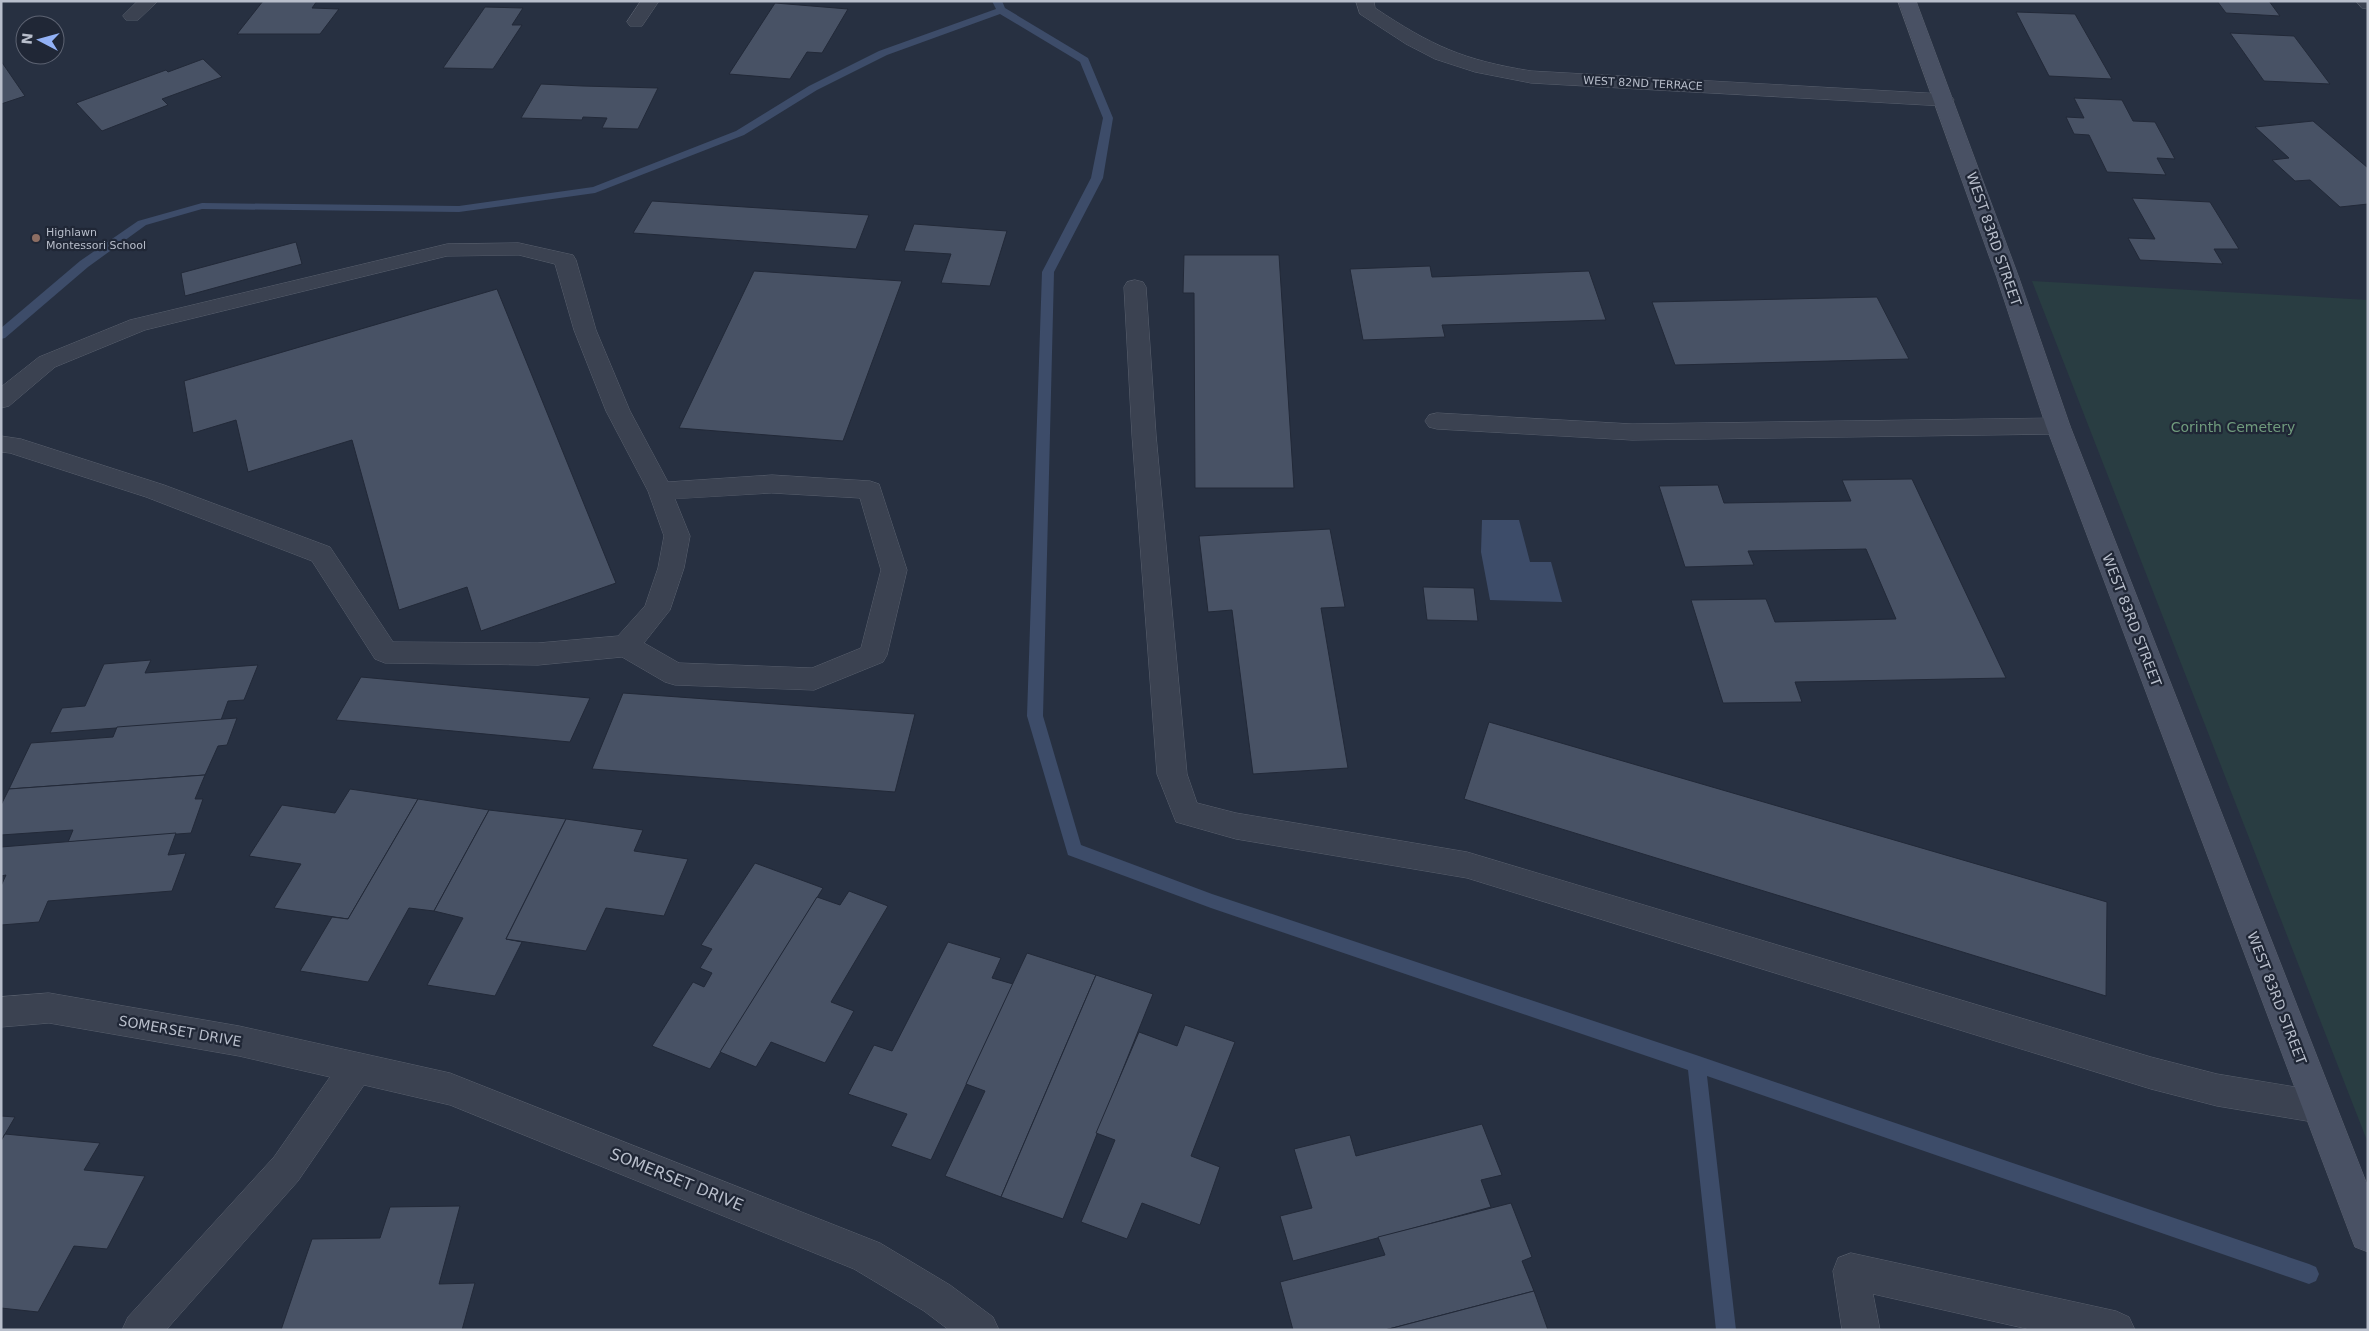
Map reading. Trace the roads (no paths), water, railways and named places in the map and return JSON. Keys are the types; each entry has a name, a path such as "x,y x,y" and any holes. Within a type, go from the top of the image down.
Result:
{"street":[{"path":"132,16 149,1"},
{"path":"636,22 650,1"},
{"name":"WEST 82ND TERRACE","path":"1364,1 1366,10 1409,38 1442,55 1498,72 1531,77 1944,100"},
{"name":"WEST 83RD STREET","path":"1907,1 1944,100 2058,426 2368,1234"},
{"path":"2365,1 2368,4"},
{"path":"1,400 47,362 138,325 447,250 519,249 564,260 585,330 618,411 660,491 677,536 671,568 657,610 626,646"},
{"path":"1135,287 1144,435 1172,774 1186,813 1236,826 1467,865 2151,1073 2217,1090 2319,1107"},
{"path":"1437,421 1632,432 2058,426"},
{"path":"1,444 12,445 155,491 321,554 385,652 538,654 626,646 675,674 814,679 873,655 894,570 870,490 772,484 660,491"},
{"name":"SOMERSET DRIVE","path":"1,1012 48,1008 238,1041 450,1089 703,1188 867,1256 937,1298 980,1330"},
{"path":"141,1330 286,1169 356,1068"},
{"path":"1861,1330 1851,1271 2116,1330"}],"water":[{"path":"1482,520 1519,520 1530,562 1551,562 1562,602 1490,600 1481,552"}],"waterway":[{"path":"997,1 1001,10"},
{"path":"1,335 84,264 142,223 202,206 459,209 595,190 740,133 813,88 883,53 1001,10"},
{"path":"1001,10 1084,60 1108,118 1097,178 1048,272 1035,716 1074,850 1211,901 1696,1064"},
{"path":"1696,1064 2309,1274"},
{"path":"1696,1064 1726,1330"}],"place":[{"name":"Highlawn Montessori School","path":"36,238"}],"park label":[{"name":"Corinth Cemetery","path":"2233,427"}]}
